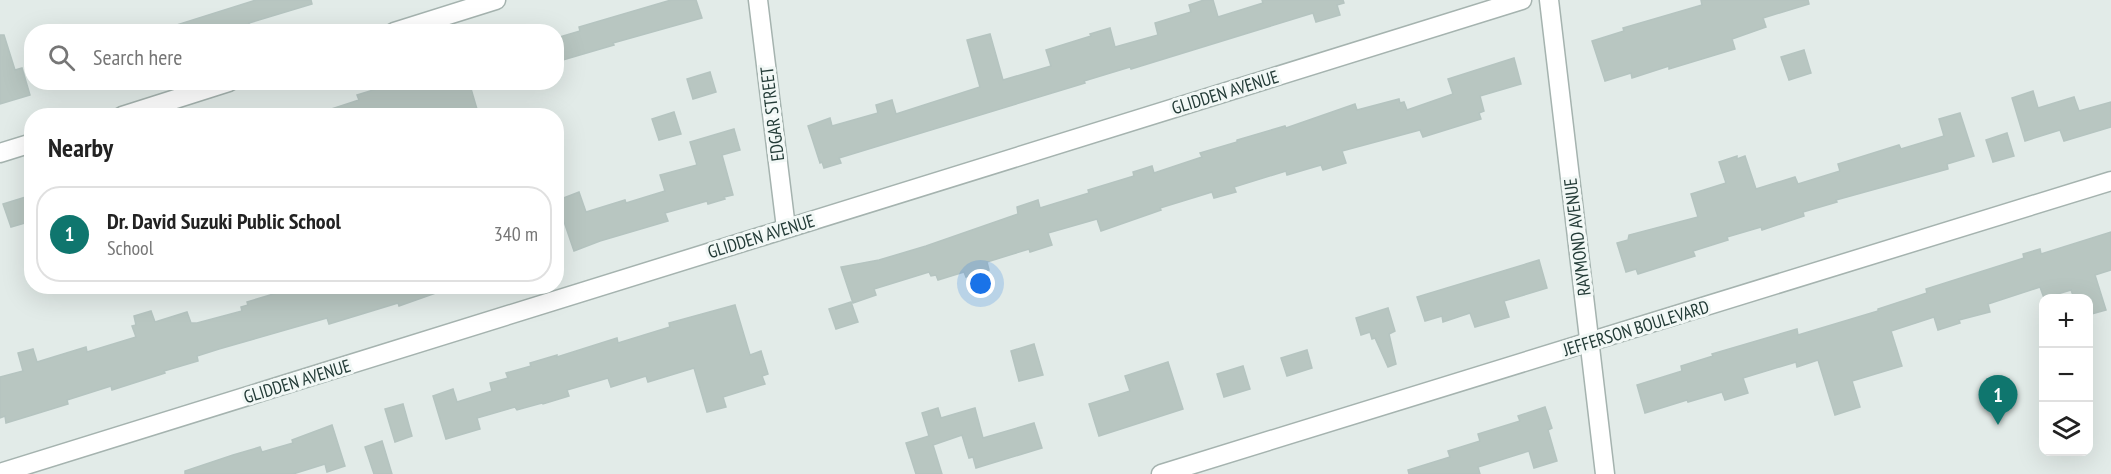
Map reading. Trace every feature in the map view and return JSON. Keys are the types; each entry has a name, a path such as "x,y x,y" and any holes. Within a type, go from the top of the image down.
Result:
{"street":[{"path":"420,24 496,0"},
{"name":"EDGAR STREET","path":"758,0 786,228"},
{"name":"GLIDDEN AVENUE","path":"0,473 1522,0"},
{"name":"RAYMOND AVENUE","path":"1549,0 1605,474"},
{"path":"147,108 204,90"},
{"path":"0,153 24,146"},
{"name":"JEFFERSON BOULEVARD","path":"1161,474 2111,181"}],"building":[{"path":"256,0 311,0 312,4 249,24 180,24"},
{"path":"671,0 696,0 702,18 564,60 564,36 580,31 579,27"},
{"path":"1204,0 1213,0 1218,17 1263,3 1262,0 1343,0 1344,3 1337,5 1340,15 1316,22 1313,13 1131,69 1130,67 1084,81 1085,83 839,158 841,163 824,168 822,162 820,163 808,126 830,118 832,126 878,113 876,105 892,100 896,114 980,87 967,40 990,34 1003,80 1051,66 1046,50 1110,28 1115,47 1158,35 1155,23 1191,12 1189,5"},
{"path":"1701,0 1808,0 1809,4 1763,18 1766,27 1732,39 1735,49 1669,69 1669,66 1632,78 1631,73 1605,81 1592,41 1624,31 1623,28 1702,5"},
{"path":"0,35 4,35 15,70 22,68 24,90 29,90 30,95 0,104"},
{"path":"1804,50 1811,73 1789,80 1781,57"},
{"path":"1514,58 1521,84 1480,96 1484,111 1479,113 1481,119 1423,137 1420,130 1342,151 1346,163 1323,170 1321,165 1287,175 1286,171 1234,187 1236,192 1214,198 1212,192 1160,208 1161,210 1101,231 1097,219 1048,233 1052,245 1030,252 1029,249 987,262 989,270 966,277 964,272 938,280 936,275 931,276 929,272 874,289 876,295 853,303 841,267 879,260 926,246 1018,214 1017,207 1038,200 1040,208 1134,176 1133,172 1152,166 1154,173 1202,157 1200,153 1237,142 1237,140 1285,126 1286,128 1355,104 1357,110 1399,99 1400,103 1404,102 1407,110 1453,94 1448,79"},
{"path":"710,72 716,92 693,99 687,79"},
{"path":"373,90 471,90 477,108 334,108 359,100 357,95"},
{"path":"2033,91 2038,108 2074,97 2079,111 2111,102 2111,127 2064,141 2060,130 2025,141 2012,98"},
{"path":"674,112 681,134 659,140 652,119"},
{"path":"1960,113 1974,156 1947,164 1948,169 1836,200 1837,202 1803,212 1804,216 1762,230 1761,227 1727,237 1728,240 1693,251 1695,256 1638,274 1636,269 1626,272 1617,243 1628,240 1629,235 1698,217 1691,194 1726,183 1719,162 1745,156 1756,189 1795,177 1798,184 1840,171 1838,164 1899,145 1901,149 1944,136 1939,119"},
{"path":"734,129 740,150 722,155 733,195 708,204 707,201 665,213 668,221 574,251 564,222 564,198 579,192 586,212 665,191 660,175 697,165 690,142"},
{"path":"2007,133 2014,156 1993,162 1986,140"},
{"path":"24,197 24,223 11,227 3,204"},
{"path":"2111,232 2111,270 2095,275 2106,310 2093,314 2093,294 2072,294 2071,290 2058,294 2043,294 2040,287 1988,304 1990,312 1959,320 1960,323 1938,330 1934,317 1891,331 1902,366 1852,381 1860,407 1835,415 1818,360 1797,367 1796,362 1743,378 1748,393 1725,400 1722,392 1645,413 1637,385 1682,371 1681,366 1713,356 1712,354 1797,329 1798,335 1878,311 1878,309 1927,293 1926,289 2024,258 2023,254 2040,249 2041,254"},
{"path":"1539,260 1547,288 1504,301 1509,317 1475,327 1470,313 1443,322 1442,316 1425,321 1417,297"},
{"path":"274,294 433,294 399,306 398,303 329,324 327,318 219,349 197,356 198,361 164,371 165,373 112,390 111,386 67,400 68,404 6,423 5,416 0,418 0,377 23,371 18,353 33,349 37,362 86,347 87,352 136,337 132,326 136,325 134,316 151,311 155,322 187,312 191,323 197,323 242,311 241,307 248,305 247,302"},
{"path":"851,302 858,322 836,329 829,309"},
{"path":"735,305 750,355 761,351 768,374 762,376 765,384 723,397 726,407 707,412 694,368 648,382 646,376 611,387 608,378 567,390 569,396 543,404 517,410 515,407 477,418 480,429 446,439 433,396 453,389 457,402 492,391 490,383 508,378 506,373 531,366 530,363 617,338 618,343 670,327 669,323"},
{"path":"1388,308 1395,331 1389,334 1396,364 1388,367 1370,332 1361,335 1356,318"},
{"path":"1034,344 1043,375 1019,381 1011,351"},
{"path":"1307,350 1312,368 1287,376 1281,358"},
{"path":"1168,362 1183,409 1099,436 1089,404 1130,391 1125,376"},
{"path":"1243,366 1250,389 1224,397 1217,374"},
{"path":"403,404 412,436 395,442 385,409"},
{"path":"1545,407 1552,428 1548,430 1557,461 1534,468 1529,451 1478,467 1480,474 1409,474 1408,470 1450,457 1448,451 1480,441 1478,434 1520,421 1518,416"},
{"path":"938,408 941,418 975,408 983,438 1034,423 1042,448 976,468 973,457 969,458 962,435 933,445 942,474 916,474 906,443 929,436 922,413"},
{"path":"332,425 345,466 327,472 325,464 293,474 185,474 185,471 260,447 262,452 293,443 292,440"},
{"path":"382,441 392,474 374,474 365,447"}],"place":[{"name":"Dr. David Suzuki Public School","path":"1998,425"}]}
